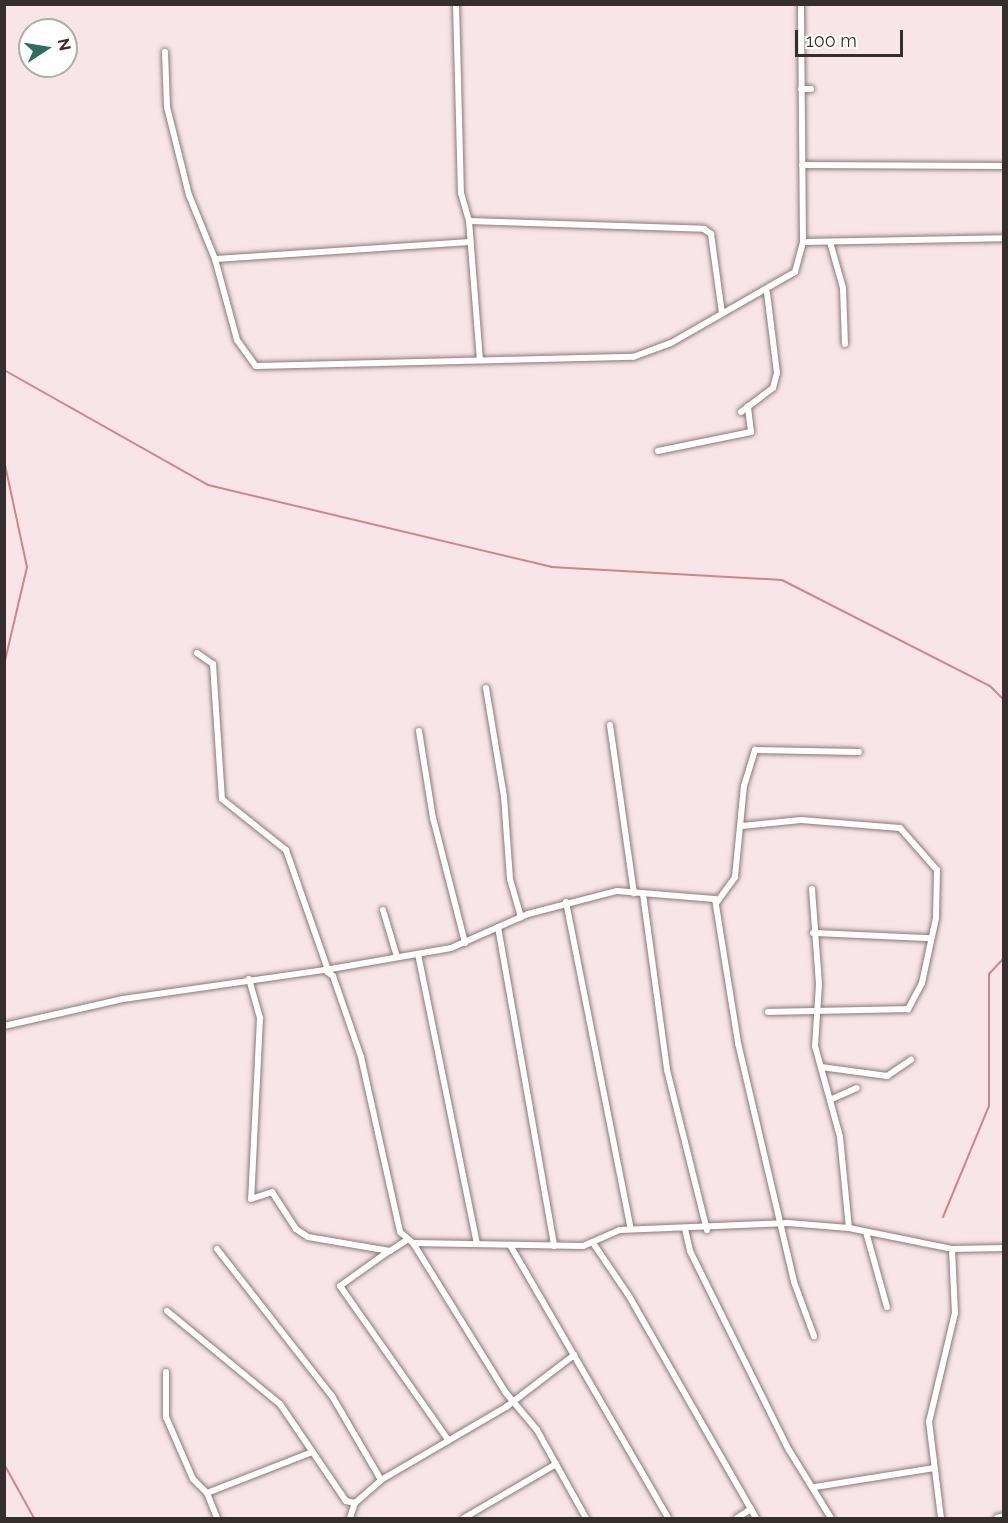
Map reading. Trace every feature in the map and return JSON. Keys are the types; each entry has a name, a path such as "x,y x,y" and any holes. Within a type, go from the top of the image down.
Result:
{"street":[{"path":"456,4 461,193 469,221 480,360"},
{"path":"165,52 167,107 189,195 215,259 237,340 256,366 633,357 671,343 722,313 767,293 795,272 803,242 801,4"},
{"path":"801,89 811,89"},
{"path":"802,165 1004,166"},
{"path":"469,221 704,229 711,234 722,313"},
{"path":"803,242 1004,238"},
{"path":"215,259 470,242"},
{"path":"830,242 843,288 845,344"},
{"path":"741,412 772,388 777,373 767,293"},
{"path":"658,451 751,432 748,406"},
{"path":"197,653 213,664 222,799 286,850 326,969 333,976 361,1057 400,1232 410,1241 556,1464 586,1518"},
{"path":"486,688 504,797 510,879 521,917"},
{"path":"610,725 634,893"},
{"path":"418,731 433,818 465,943"},
{"path":"814,1336 794,1281 738,1043 717,902 735,878 742,826 744,786 755,750 859,752"},
{"path":"742,826 801,820 900,828 937,870 936,918 928,938 922,983 908,1010 768,1012"},
{"path":"812,889 813,933 819,984 813,1012 821,1067 832,1099 849,1228"},
{"path":"4,1026 123,999 418,954 465,943 521,917 566,902 634,893 717,902"},
{"path":"643,894 667,1070 707,1230"},
{"path":"566,902 632,1229"},
{"path":"383,910 397,957"},
{"path":"498,927 554,1246"},
{"path":"813,933 928,938"},
{"path":"418,954 477,1244"},
{"path":"249,979 260,1030 248,1194 256,1201 273,1192 296,1229 308,1237 390,1251"},
{"path":"821,1067 887,1076 911,1060"},
{"path":"832,1099 857,1088"},
{"path":"449,1441 340,1286 390,1251 410,1241 554,1246 593,1244 632,1229 707,1230 782,1223 849,1228 952,1249 1004,1248"},
{"path":"685,1229 710,1294 789,1450 814,1487 831,1518"},
{"path":"866,1232 887,1307"},
{"path":"593,1244 629,1296 756,1518"},
{"path":"510,1245 668,1518"},
{"path":"217,1249 332,1396 381,1480"},
{"path":"941,1518 929,1422 955,1313 952,1249"},
{"path":"167,1311 280,1404 346,1501 355,1503"},
{"path":"350,1518 355,1503 381,1480 513,1401 574,1355"},
{"path":"166,1372 166,1417 193,1479 207,1493 217,1518"},
{"path":"207,1493 312,1452"},
{"path":"464,1518 556,1464"},
{"path":"814,1487 935,1468"},
{"path":"737,1518 751,1509"},
{"path":"997,1518 1004,1516"}],"waterway":[{"path":"4,370 208,485 551,567 782,580 990,686 1004,700"},
{"path":"4,460 27,567 4,665"},
{"path":"943,1217 989,1106 989,974 1004,958"},
{"path":"4,1464 34,1518"}]}
